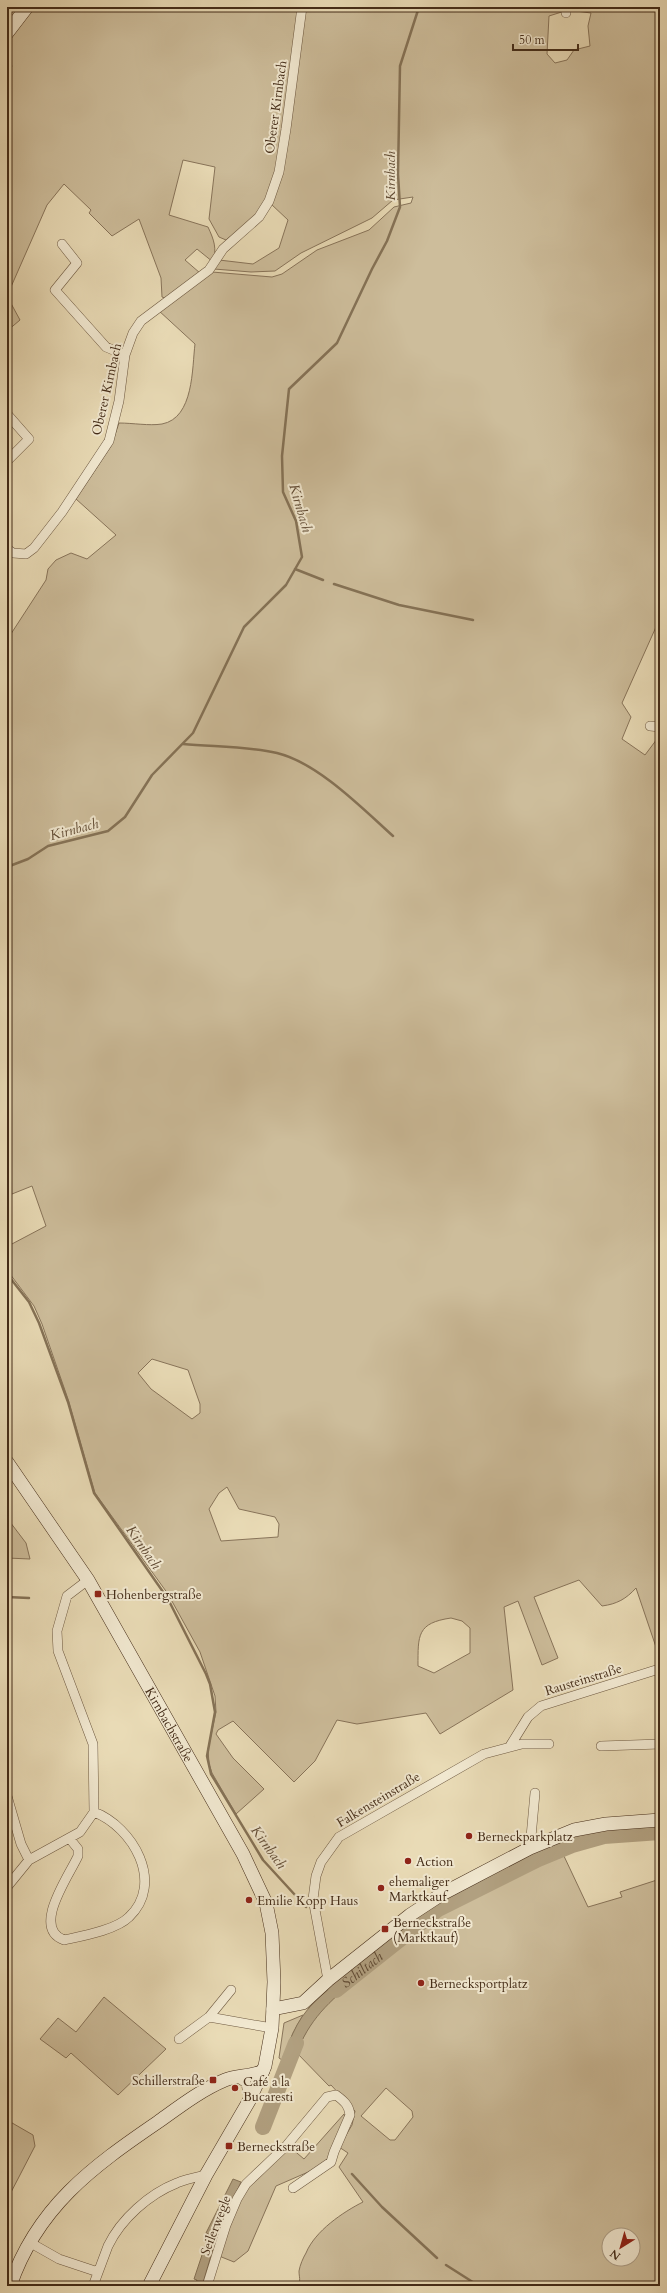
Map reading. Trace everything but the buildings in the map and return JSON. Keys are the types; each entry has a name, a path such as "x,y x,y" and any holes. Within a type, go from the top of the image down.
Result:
{"main road":[{"path":"7,33 27,7"},
{"name":"Kirnbachstraße","path":"7,1462 88,1580 243,1854 266,1903 272,1933 273,2009"},
{"path":"149,2286 206,2175 249,2101 263,2072 268,2058 273,2009 303,2003 328,1980 410,1915 442,1894 530,1848 574,1830 606,1824 660,1820"},
{"path":"11,2286 29,2242 60,2199 101,2162 205,2090 226,2079 252,2076 263,2072"}],"street":[{"name":"Oberer Kirnbach","path":"7,549 13,553 26,554 34,548 62,512 109,441 119,401 125,355 133,333 141,321 209,270 223,249 259,217 269,201 278,172 283,143 302,7"},
{"path":"62,244 77,263 55,290 106,347 125,355"},
{"path":"7,414 29,439 7,461"},
{"path":"650,726 660,727"},
{"path":"7,1887 29,1860 70,1839 80,1832 94,1812 93,1744 58,1652 57,1631 67,1596 88,1580"},
{"name":"Rausteinstraße","path":"510,1746 528,1717 541,1706 659,1668"},
{"name":"Falkensteinstraße","path":"328,1980 313,1899 316,1876 321,1862 329,1849 340,1837 363,1822 469,1761 484,1754 510,1746 534,1743 549,1744"},
{"path":"601,1746 660,1744"},
{"path":"530,1848 534,1793"},
{"path":"7,1796 21,1844 29,1860"},
{"path":"70,1839 78,1849 78,1856 51,1914 50,1926 57,1938 64,1940 122,1922 138,1906 144,1890 142,1865 132,1841 105,1816 94,1812"},
{"path":"179,2039 209,2017 231,1990"},
{"path":"209,2017 272,2028"},
{"path":"237,2077 246,2083 249,2101"},
{"name":"Seilerwegle","path":"207,2286 226,2225 237,2199 246,2184 287,2145 327,2097 336,2095 344,2101 349,2108 350,2115 331,2162 293,2188"},
{"path":"93,2286 109,2245 122,2224 133,2212 146,2201 176,2183 206,2175"},
{"path":"29,2242 59,2259 98,2272"}],"shaded area":[{"path":"33,7 300,7 277,168 267,200 255,217 226,240 219,237 209,219 215,167 183,160 169,215 208,227 212,236 215,252 213,262 197,249 185,260 200,273 165,298 162,297 161,278 139,219 112,236 89,213 91,210 64,184 47,205 7,296 7,162 9,161 7,76 12,66 9,61 7,64 7,44"},
{"path":"304,7 660,7 660,618 622,703 631,717 622,739 645,755 660,735 660,1652 658,1653 636,1588 621,1600 602,1606 579,1580 534,1597 558,1658 542,1665 518,1601 504,1607 513,1690 440,1734 426,1713 357,1724 337,1720 315,1761 294,1782 233,1721 218,1730 216,1734 233,1758 264,1789 236,1814 212,1773 209,1764 208,1749 216,1712 215,1696 200,1652 168,1594 95,1493 69,1402 42,1324 34,1306 7,1270 7,1239 10,1245 46,1226 32,1186 7,1196 7,640 46,580 48,569 56,560 71,553 87,559 116,535 76,499 111,446 119,423 146,425 162,424 172,420 180,412 186,402 192,378 195,344 158,310 212,272 272,277 282,274 317,250 369,230 394,207 411,203 413,197 393,200 372,218 301,253 275,271 251,272 214,269 219,260 253,264 279,248 288,220 271,204","holes":["568,10 591,13 588,26 590,46 574,50 567,60 555,63 547,54 549,16","152,1359 188,1370 200,1404 200,1413 192,1419 151,1389 138,1373","227,1487 239,1509 275,1517 279,1524 278,1537 221,1541 209,1509 219,1493","451,1618 462,1621 470,1628 470,1653 434,1673 418,1666 418,1646 419,1639 426,1627 440,1620"]},
{"path":"7,296 20,320 7,331"},
{"path":"7,1518 26,1543 30,1559 7,1558"},
{"path":"563,1854 588,1907 622,1897 620,1892 660,1879 660,2286 298,2286 301,2264 310,2245 316,2237 330,2223 363,2202 339,2167 348,2153 339,2147 352,2125 355,2111 331,2085 329,2086 296,2052 312,2020 325,2005 436,1916","holes":["386,2088 412,2111 413,2117 395,2140 390,2140 361,2116"]},
{"path":"349,1973 355,1980 333,1999 310,2026 292,2063 282,2060 295,2029 302,2017 320,1996"},
{"path":"104,1997 166,2049 118,2095 71,2053 66,2058 40,2039 58,2018 76,2032"},
{"path":"303,2015 293,2033 282,2060 279,2058 284,2023"},
{"path":"281,2065 291,2068 267,2128 259,2125"},
{"path":"344,2114 345,2118 327,2161 322,2166 276,2186 248,2251 234,2262 219,2256 236,2208 244,2193 254,2180 291,2148 304,2159"},
{"path":"7,2120 33,2135 35,2146 7,2200"},
{"path":"233,2179 241,2182 218,2232 202,2286 195,2286 197,2280 194,2279 209,2234 206,2233"}],"waterway":[{"name":"Kirnbach","path":"7,867 28,859 48,846 108,831 125,817 152,775 193,733 244,627 286,585 302,557 296,521 283,492 282,456 289,389 337,343 387,241 400,207 398,174 400,66 419,7"},
{"path":"295,569 323,580"},
{"path":"334,584 399,605 473,620"},
{"path":"183,744 254,749 277,753 292,758 324,776 393,836"},
{"name":"Kirnbach","path":"7,1274 29,1302 39,1323 68,1402 94,1493 168,1599 206,1674 210,1684 215,1712 207,1756 211,1774 263,1860 306,1907"},
{"path":"7,1597 29,1598"},
{"name":"Schiltach","path":"336,1990 438,1909 538,1859 572,1845 604,1836 660,1832"},
{"name":"Schiltach","path":"263,2127 296,2043"},
{"path":"352,2174 382,2207 437,2258"},
{"path":"446,2265 479,2286"}],"place":[{"name":"Hohenbergstraße","path":"98,1594"},
{"name":"Berneckparkplatz","path":"469,1836"},
{"name":"Action","path":"408,1861"},
{"name":"ehemaliger Marktkauf","path":"381,1888"},
{"name":"Emilie Kopp Haus","path":"249,1900"},
{"name":"Berneckstraße (Marktkauf)","path":"385,1929"},
{"name":"Bernecksportplatz","path":"421,1983"},
{"name":"Schillerstraße","path":"213,2080"},
{"name":"Café a la Bucaresti","path":"235,2088"},
{"name":"Berneckstraße","path":"229,2146"}]}
